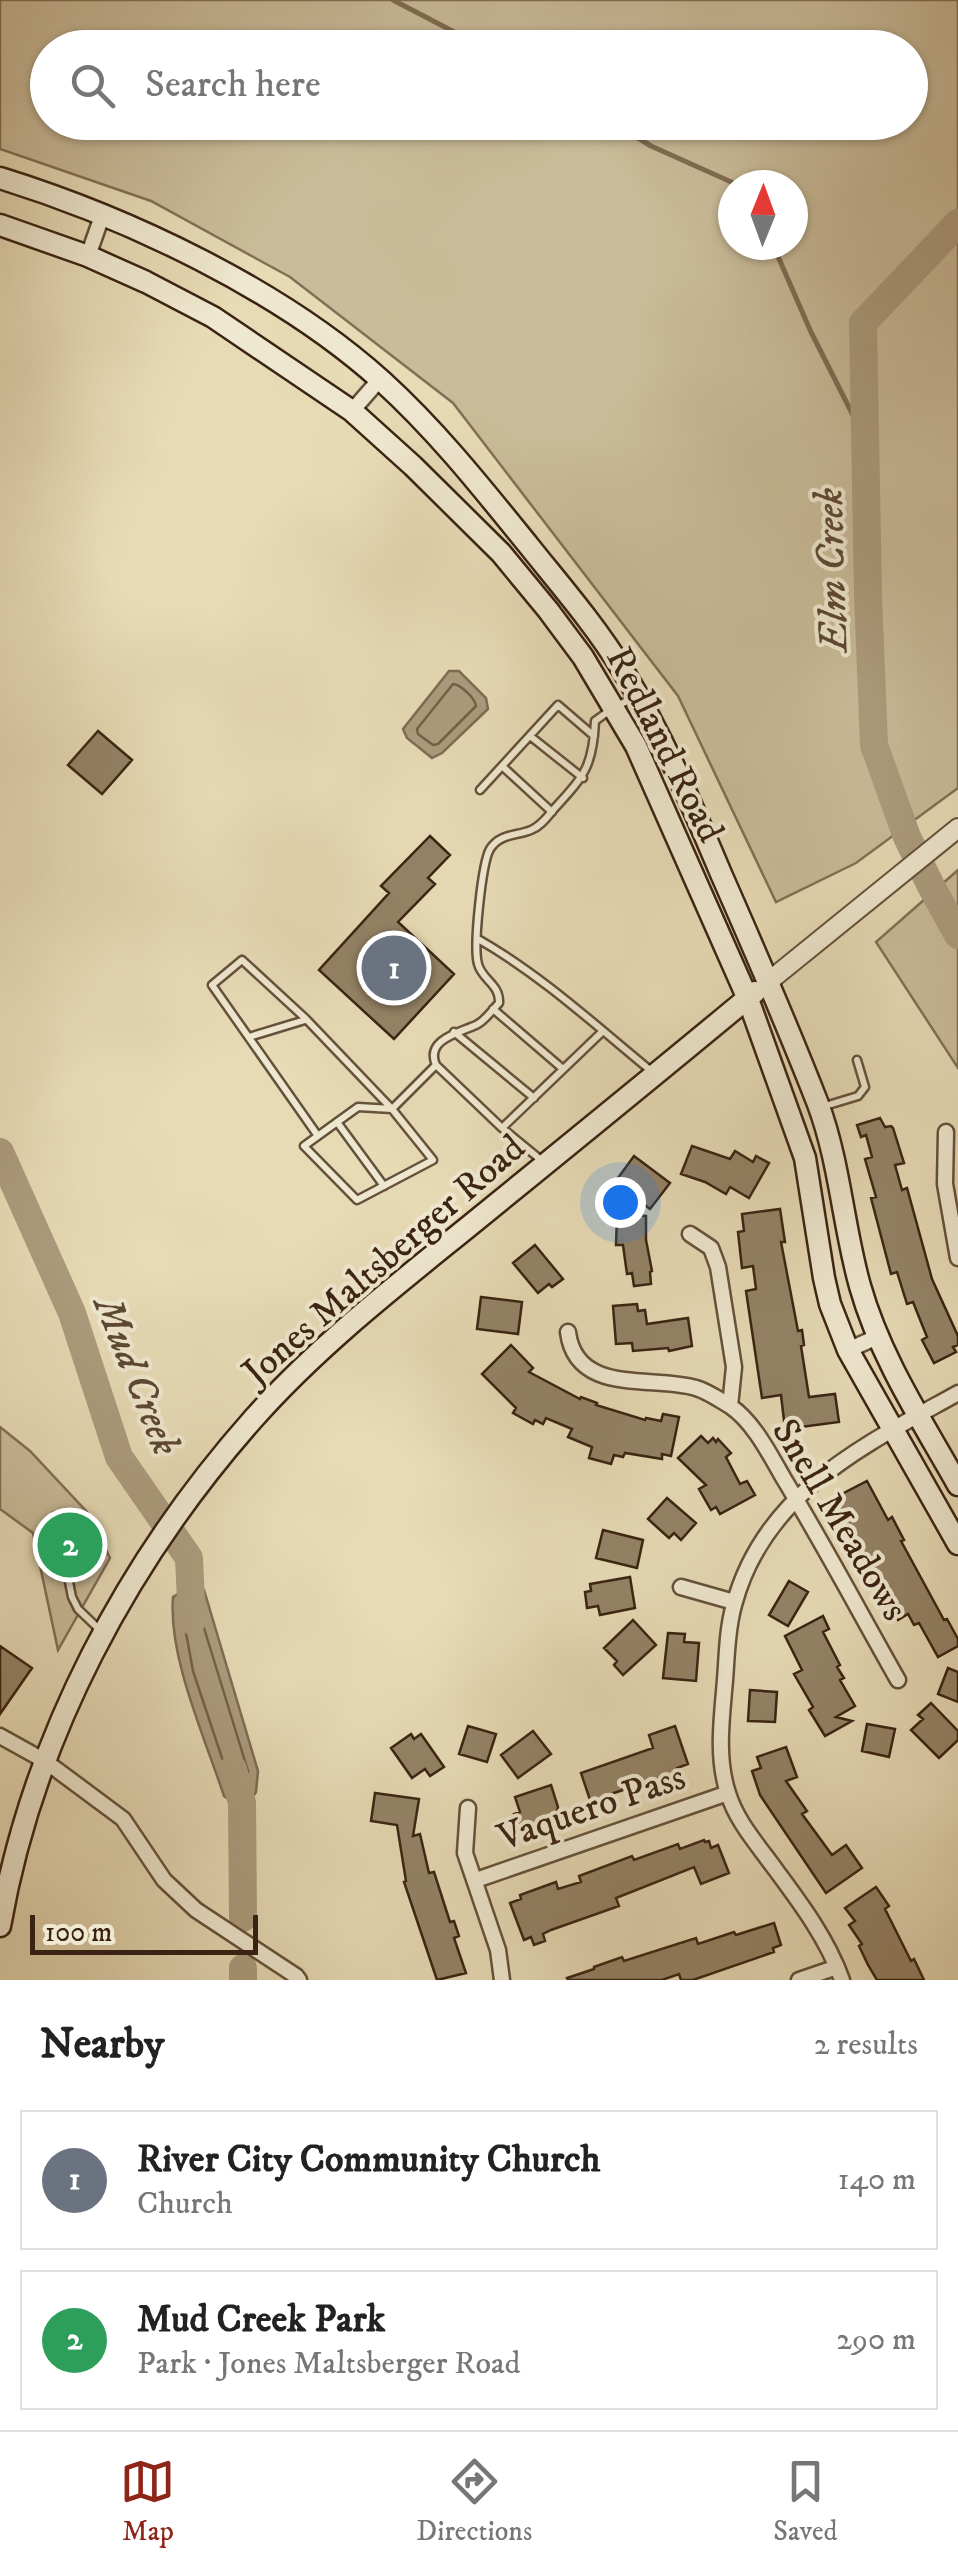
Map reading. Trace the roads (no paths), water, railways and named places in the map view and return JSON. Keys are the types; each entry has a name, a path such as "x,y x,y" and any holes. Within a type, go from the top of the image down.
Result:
{"main road":[{"name":"Redland Road","path":"0,178 102,216 221,271 328,338 423,420 479,482 602,637 684,786 768,982 819,1108 840,1180 857,1274 877,1337 958,1484"},
{"name":"Redland Road","path":"0,225 88,256 213,317 352,412 414,466 501,553 583,656 636,746 748,998 805,1158 827,1291 848,1350 958,1544"},
{"name":"Jones Maltsberger Road","path":"0,1926 8,1882 46,1761 103,1633 134,1579 213,1467 256,1416 322,1349 768,982"}],"street":[{"path":"88,256 102,216"},
{"path":"352,412 380,379"},
{"name":"Jones Maltsberger Road","path":"768,982 958,828"},
{"path":"946,1132 945,1184 958,1258"},
{"path":"690,1234 711,1248 718,1266 734,1367 730,1406"},
{"name":"Snell Meadows","path":"568,1332 574,1355 590,1368 615,1380 697,1388 730,1406 748,1424 796,1499 898,1680"},
{"path":"848,1350 877,1337"},
{"path":"799,1980 840,1973 816,1928 750,1834 728,1793 720,1742 728,1628 734,1602 772,1526 814,1481 838,1462 958,1393"},
{"path":"682,1588 734,1602"},
{"path":"0,1736 46,1761 123,1819 164,1880 196,1910 299,1980"},
{"name":"Vaquero Pass","path":"476,1880 728,1793"},
{"path":"468,1808 465,1853 498,1950 502,1980"}],"lane":[{"path":"546,1164 436,1065 432,1055 454,1032 479,1024 500,1002 500,994 481,972 477,961 477,918 491,848 506,836 533,829 552,812 583,778 593,755 595,722 636,696"},
{"path":"480,790 558,705 594,737"},
{"path":"530,736 583,778"},
{"path":"502,766 552,812"},
{"path":"477,938 524,967 655,1074"},
{"path":"318,1136 212,986 242,960 392,1108 433,1160 357,1200 304,1146 318,1136 337,1122 358,1107 392,1108 436,1065"},
{"path":"493,1010 563,1069"},
{"path":"248,1037 306,1019"},
{"path":"502,1128 603,1031"},
{"path":"454,1032 534,1098"},
{"path":"819,1108 858,1096 865,1087 857,1060"},
{"path":"337,1122 384,1186"},
{"path":"56,1516 72,1597 78,1609 103,1633"}],"water":[{"path":"449,671 459,671 486,698 488,709 432,758 407,738 403,729"},
{"path":"198,1582 204,1590 258,1771 256,1792 249,1802 235,1804 224,1796 182,1671 173,1597"}],"waterway":[{"path":"393,0 450,30"},
{"path":"641,140 718,176"},
{"name":"Elm Creek","path":"958,223 863,323 874,745 907,837 958,935"},
{"path":"780,260 865,439"},
{"name":"Mud Creek","path":"0,1152 72,1313 119,1457 189,1558 192,1621"},
{"name":"Mud Creek","path":"233,1769 242,1803 243,1918"},
{"name":"Mud Creek","path":"243,1968 243,1980"}],"place":[{"name":"River City Community Church","path":"394,968"},
{"name":"Mud Creek Park","path":"70,1545"}]}
